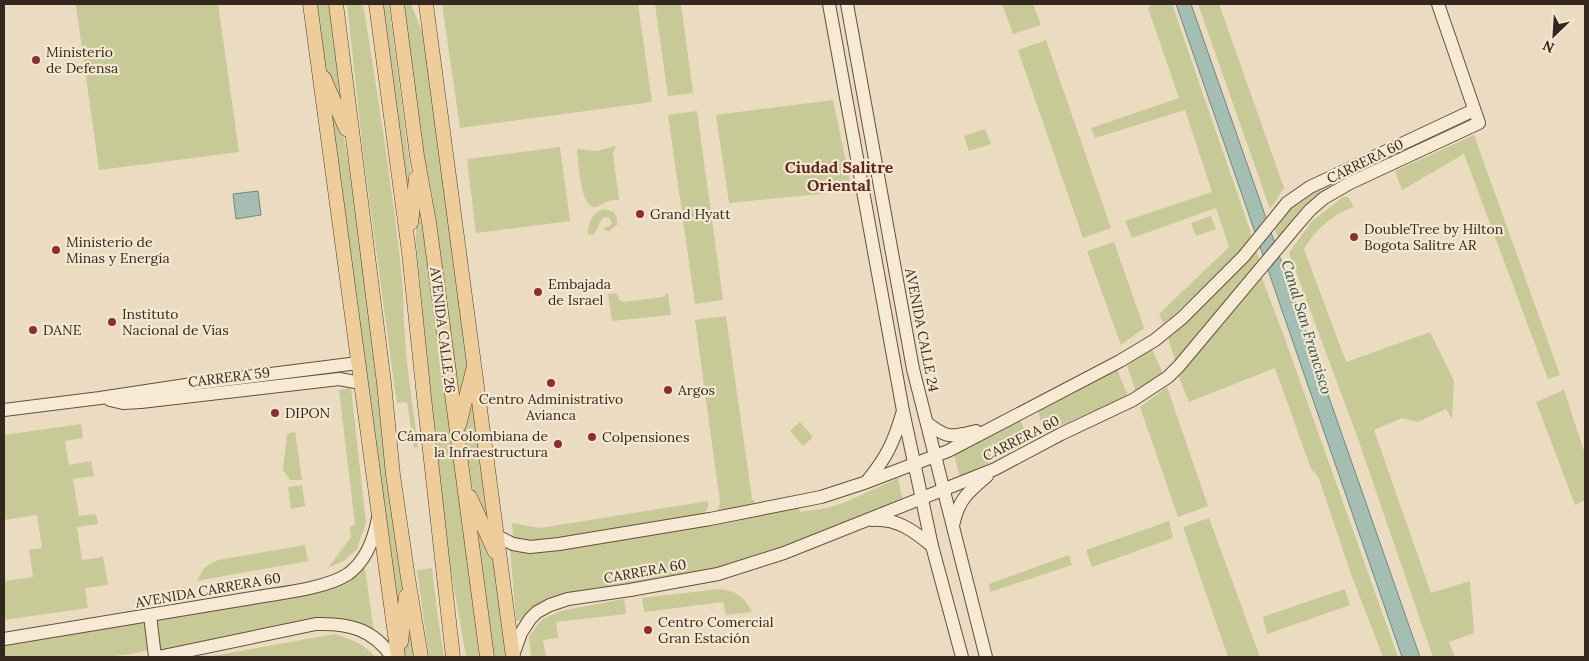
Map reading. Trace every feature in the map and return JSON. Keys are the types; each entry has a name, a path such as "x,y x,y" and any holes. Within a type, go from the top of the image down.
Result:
{"main road":[{"path":"310,4 399,657"},
{"path":"336,4 408,578 421,657"},
{"name":"AVENIDA CALLE 26","path":"376,4 409,252 450,635 454,657"},
{"name":"AVENIDA CALLE 26","path":"397,4 417,156 429,222 487,657"},
{"path":"416,4 430,37"},
{"path":"426,4 513,656"},
{"path":"318,61 354,154"},
{"path":"409,252 417,156"},
{"path":"457,433 474,364"},
{"path":"463,482 501,566"},
{"path":"399,657 408,578"},
{"path":"450,635 460,657"}],"street":[{"path":"829,4 903,411 932,546 962,657"},
{"name":"AVENIDA CALLE 24","path":"848,4 912,369 986,657"},
{"path":"1438,4 1474,110"},
{"name":"CARRERA 60","path":"497,536 522,546 559,544 710,519 821,497 867,482 961,445 1120,362 1155,340 1182,318 1244,256 1287,203 1310,187 1474,110 1479,123 1350,183 1324,198 1310,210 1179,366 1168,377 1133,400 1061,434 995,469 784,553 718,574 568,599 550,605 537,612 530,619 521,633 513,656"},
{"path":"1374,156 1379,169"},
{"name":"CARRERA 59","path":"4,410 358,363"},
{"name":"CARRERA 59","path":"100,398 131,403 330,380 348,380 361,383"},
{"path":"867,482 880,466 895,439 903,411"},
{"path":"927,423 947,436 960,435 993,427"},
{"path":"953,528 963,497 995,469"},
{"name":"AVENIDA CARRERA 60","path":"4,639 319,586 336,580 353,570 363,559 375,532 379,516"},
{"path":"862,521 879,520 900,524 932,546"},
{"path":"150,615 157,657 316,624 332,623 357,628 368,634 379,641 392,657"}],"green space":[{"path":"218,4 239,152 99,170 76,5"},
{"path":"315,4 331,4 346,118 325,71"},
{"path":"347,4 363,4 379,106 402,278 406,352 418,447 414,448 407,402 397,403 395,391 363,151"},
{"path":"379,4 389,4 412,183 407,212"},
{"path":"403,4 411,4 427,44 471,362 458,409 432,195 416,114"},
{"path":"442,4 638,4 652,102 460,128"},
{"path":"655,4 681,4 693,93 668,96"},
{"path":"1002,4 1033,4 1041,25 1013,34"},
{"path":"1152,4 1172,4 1253,239 1173,316 1163,323 1159,314 1229,247 1216,208 1132,238 1125,221 1212,192 1185,110 1095,138 1091,128 1179,98 1148,8"},
{"path":"1198,4 1219,4 1284,188 1270,209"},
{"path":"1046,40 1111,228 1083,238 1018,50"},
{"path":"327,96 342,127 370,311 404,589 398,622"},
{"path":"833,100 852,191 729,203 716,115"},
{"path":"697,111 723,300 695,304 668,115"},
{"path":"985,129 991,144 969,151 964,136"},
{"path":"1474,135 1560,375 1548,379 1464,154 1402,190 1395,171"},
{"path":"616,146 613,153 619,200 610,201 596,207 591,206 583,193 577,151 579,149 596,151"},
{"path":"560,147 570,221 476,233 467,159"},
{"path":"1367,164 1368,170 1279,238 1274,229 1288,210 1316,190"},
{"path":"421,194 481,657 466,657 451,571 438,472 416,241 416,210"},
{"path":"1343,197 1348,197 1354,207 1339,213 1326,223 1304,249 1346,362 1430,332 1454,381 1452,419 1446,409 1418,422 1402,418 1374,430 1431,593 1470,581 1474,633 1449,642 1455,657 1433,657 1357,436 1289,253 1312,221"},
{"path":"603,209 614,212 617,218 617,225 609,231 604,230 612,222 609,218 604,217 594,233 592,235 588,234 591,219"},
{"path":"1211,216 1216,229 1196,236 1191,223"},
{"path":"1114,242 1144,328 1121,345 1087,251"},
{"path":"1256,250 1260,261 1175,361 1168,337"},
{"path":"1262,278 1398,657 1383,657 1351,574 1318,476 1311,469 1275,368 1189,402 1178,375 1238,302"},
{"path":"617,293 619,300 624,302 663,297 668,293 671,315 612,321 608,294"},
{"path":"726,316 752,498 756,505 718,512 720,502 695,320"},
{"path":"1152,349 1163,374 1136,392 1127,366"},
{"path":"1117,369 1128,396 1044,433 1037,408"},
{"path":"473,386 492,537 474,497 463,423"},
{"path":"1167,387 1208,506 1178,517 1140,407"},
{"path":"351,388 366,523 357,549 345,560 328,568 351,537 350,526 355,525 339,390"},
{"path":"1564,390 1585,454 1585,500 1575,505 1536,402"},
{"path":"1020,419 1029,442 960,478 954,455"},
{"path":"800,422 813,437 803,446 790,431"},
{"path":"81,424 83,438 65,441 69,465 91,461 94,476 73,479 79,516 96,514 98,524 77,527 82,560 103,557 108,585 85,588 88,608 4,620 4,581 33,577 29,550 42,548 37,515 4,520 4,435"},
{"path":"295,432 302,480 290,480 283,470 287,434"},
{"path":"898,478 903,501 721,570 572,594 521,622 516,620 510,548 798,505 800,512 827,508 846,502"},
{"path":"302,485 305,506 291,509 288,487"},
{"path":"708,501 708,507 704,514 543,541 527,542 513,537 512,523 540,528"},
{"path":"472,516 496,567 508,657 492,657"},
{"path":"1209,518 1260,657 1228,657 1183,527"},
{"path":"1169,521 1173,538 1092,567 1086,550"},
{"path":"305,545 308,561 197,581 204,568 218,560"},
{"path":"1069,555 1072,565 990,592 989,584"},
{"path":"364,562 374,632 354,623 160,650 155,625 157,619 317,590"},
{"path":"432,568 444,657 429,657 417,570"},
{"path":"719,589 739,595 752,612 726,615 723,602 644,612 642,598"},
{"path":"1345,589 1350,605 1267,634 1263,617"},
{"path":"624,599 626,614 556,622 558,638 543,640 546,657 531,657 529,637 543,619 560,611"},
{"path":"409,614 416,657 404,657 404,638"},
{"path":"140,620 147,622 150,648 140,652 104,657 4,657 4,646 45,636"},
{"path":"335,634 362,645 375,657 207,657"}],"shaded area":[{"path":"1176,4 1191,4 1420,657 1402,657"},
{"path":"258,191 261,215 236,219 233,194"}],"place":[{"name":"Ministerio de Defensa","path":"36,60"},
{"name":"Grand Hyatt","path":"640,214"},
{"name":"DoubleTree by Hilton Bogota Salitre AR","path":"1354,237"},
{"name":"Ministerio de Minas y Energía","path":"56,250"},
{"name":"Embajada de Israel","path":"538,292"},
{"name":"Instituto Nacional de Vías","path":"112,322"},
{"name":"DANE","path":"33,330"},
{"name":"Centro Administrativo Avianca","path":"551,383"},
{"name":"Argos","path":"668,390"},
{"name":"DIPON","path":"275,413"},
{"name":"Colpensiones","path":"592,437"},
{"name":"Cámara Colombiana de la Infraestructura","path":"558,444"},
{"name":"Centro Comercial Gran Estación","path":"648,630"}],"district":[{"name":"Ciudad Salitre Oriental","path":"839,176"}],"water label":[{"name":"Canal San Francisco","path":"1307,327"}]}
